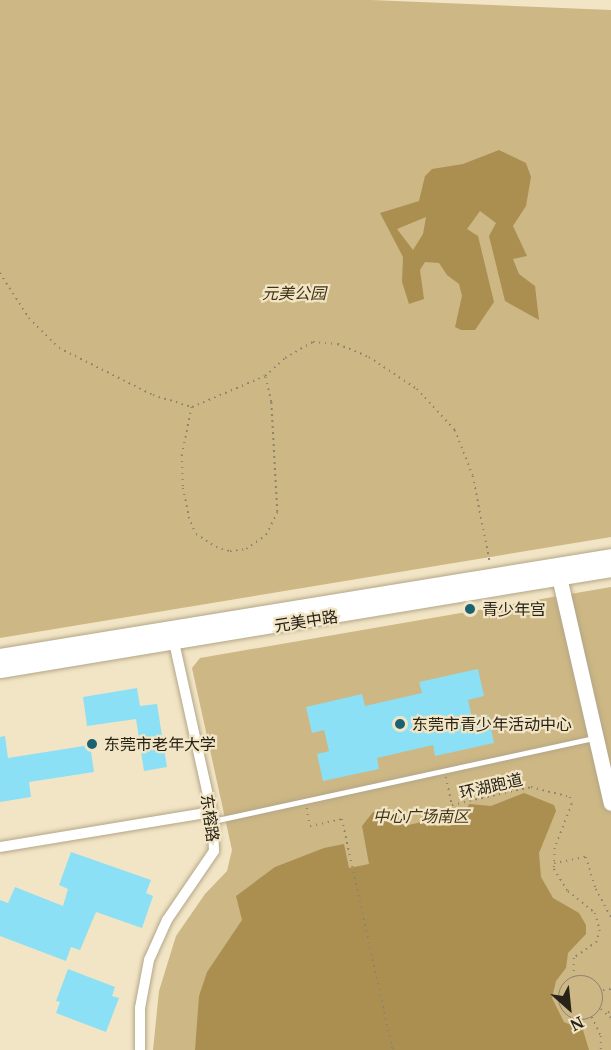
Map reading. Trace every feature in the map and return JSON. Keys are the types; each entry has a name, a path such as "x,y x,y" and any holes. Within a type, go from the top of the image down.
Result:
{"street":[{"name":"元美中路","path":"0,670 174,642 558,571 611,556"},
{"name":"元美中路","path":"0,656 492,576 611,569"},
{"path":"558,571 611,804"},
{"name":"东榕路","path":"140,1050 140,1008 149,960 167,920 214,851 212,817 174,642"},
{"path":"0,847 212,817"}],"lane":[{"path":"212,817 305,801 596,737"}],"path":[{"path":"0,273 29,318 59,348 153,394 192,407 265,376 285,358 314,342 338,344 369,357 417,389 455,430 473,476 492,576"},
{"path":"192,407 182,455 183,488 189,517 196,534 216,547 230,551 246,549 266,535 277,512 271,402 265,376"},
{"name":"环湖跑道","path":"444,771 452,805 531,787 567,795 572,804 555,848 554,863"},
{"path":"305,801 310,826 342,819 393,1050"},
{"path":"574,977 594,980 602,991 600,1008 591,1017 578,1020 562,1010 560,990 574,977 574,958 597,942 599,922 595,913 563,885 554,863 586,857 596,889 611,917"},
{"path":"602,991 611,988"},
{"path":"600,1008 611,1018"},
{"path":"608,1014 611,1008"},
{"path":"591,1017 601,1036 601,1050"}],"green space":[{"name":"元美公园","path":"0,0 371,0 611,10 611,537 0,638"},
{"name":"中心广场南区","path":"611,587 611,1050 153,1050 159,991 176,936 205,894 227,871 232,850 192,668 200,658"}],"shaded area":[{"path":"499,150 526,163 531,177 526,206 513,226 527,256 513,259 519,274 535,286 539,320 505,301 489,236 496,223 480,211 467,229 478,236 494,302 475,330 461,330 455,327 462,296 459,284 447,275 439,263 425,262 420,270 424,299 409,304 402,282 403,257 380,213 419,201 425,176 432,169 463,164","holes":["426,217 423,234 413,250 397,229"]},
{"path":"524,793 554,805 556,811 539,853 541,877 553,898 579,913 586,925 586,934 568,953 566,968 556,981 552,998 564,1022 583,1030 589,1050 195,1050 199,996 207,972 242,920 236,896 275,867 324,848 344,844 349,868 369,864 362,826 373,812 398,815 404,826 440,818 462,824 469,804 491,806"}],"building":[{"name":"东莞市青少年活动中心","path":"478,669 484,696 468,700 472,718 488,715 494,743 435,756 433,745 377,758 379,769 323,781 317,754 329,751 324,730 312,733 306,707 362,694 365,706 422,693 419,682"},
{"path":"137,688 140,706 157,704 167,767 144,771 136,719 87,726 83,697"},
{"path":"5,736 8,758 90,745 94,772 29,782 31,797 0,802 0,737"},
{"path":"71,852 151,880 146,893 153,896 142,928 96,912 80,950 71,947 66,961 0,936 0,900 8,903 15,887 63,906 68,889 59,885"},
{"path":"68,969 115,987 112,996 119,998 106,1032 56,1013 60,1002 56,1001"}],"place":[{"name":"青少年宫","path":"470,609"},
{"name":"东莞市青少年活动中心","path":"400,724"},
{"name":"东莞市老年大学","path":"92,744"}]}
